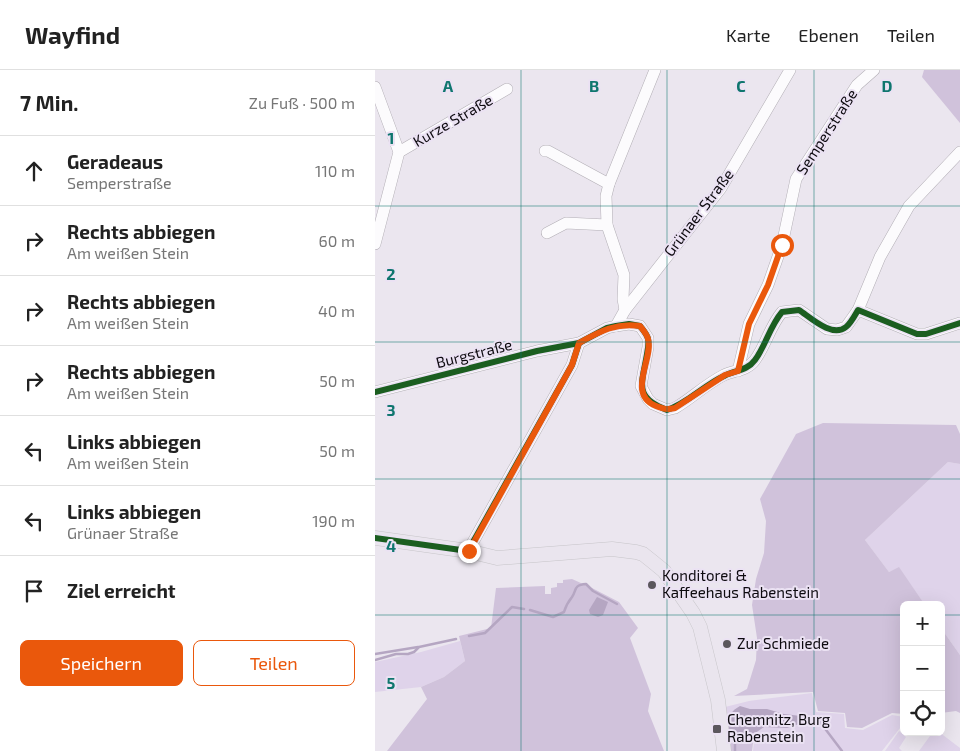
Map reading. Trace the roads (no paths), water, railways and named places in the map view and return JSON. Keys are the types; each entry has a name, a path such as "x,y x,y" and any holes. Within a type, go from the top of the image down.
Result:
{"main road":[{"path":"375,538 469,551 497,558 621,549 643,554 664,571 682,595 699,628 718,700 724,751"}],"street":[{"path":"625,310 623,299 624,275 607,225 606,196 609,184 655,70"},
{"name":"Grünaer Straße","path":"616,326 625,310 721,188 789,70"},
{"name":"Semperstraße","path":"738,371 749,324 768,285 782,245 796,179 857,85 874,70"},
{"path":"375,87 399,152 375,244"},
{"name":"Kurze Straße","path":"399,152 507,90"},
{"path":"545,152 548,151 609,184"},
{"path":"616,326 629,324 640,326 648,338 649,347 641,386 653,404 667,410 682,403 725,375 747,368 755,361 775,320 782,312 799,310 827,329 837,330 846,327 858,310 880,257 909,206 960,152"},
{"path":"547,233 566,223 607,225"},
{"path":"858,310 917,334 926,334 960,323"},
{"name":"Burgstraße","path":"375,392 579,343 607,328 616,326"},
{"path":"469,551 572,365 579,343"}],"waterway":[{"path":"530,610 553,617 564,612 576,588 586,584 593,591 617,604"},
{"path":"469,636 485,633 512,607 524,609"},
{"path":"375,660 396,654 408,654 414,652 419,647 456,639"},
{"path":"375,654 418,647"},
{"path":"801,720 820,722 842,751"},
{"path":"735,743 735,751"}],"place":[{"name":"Konditorei & Kaffeehaus Rabenstein","path":"652,585"},
{"name":"Zur Schmiede","path":"727,644"},
{"name":"Chemnitz, Burg Rabenstein","path":"717,729"}]}
